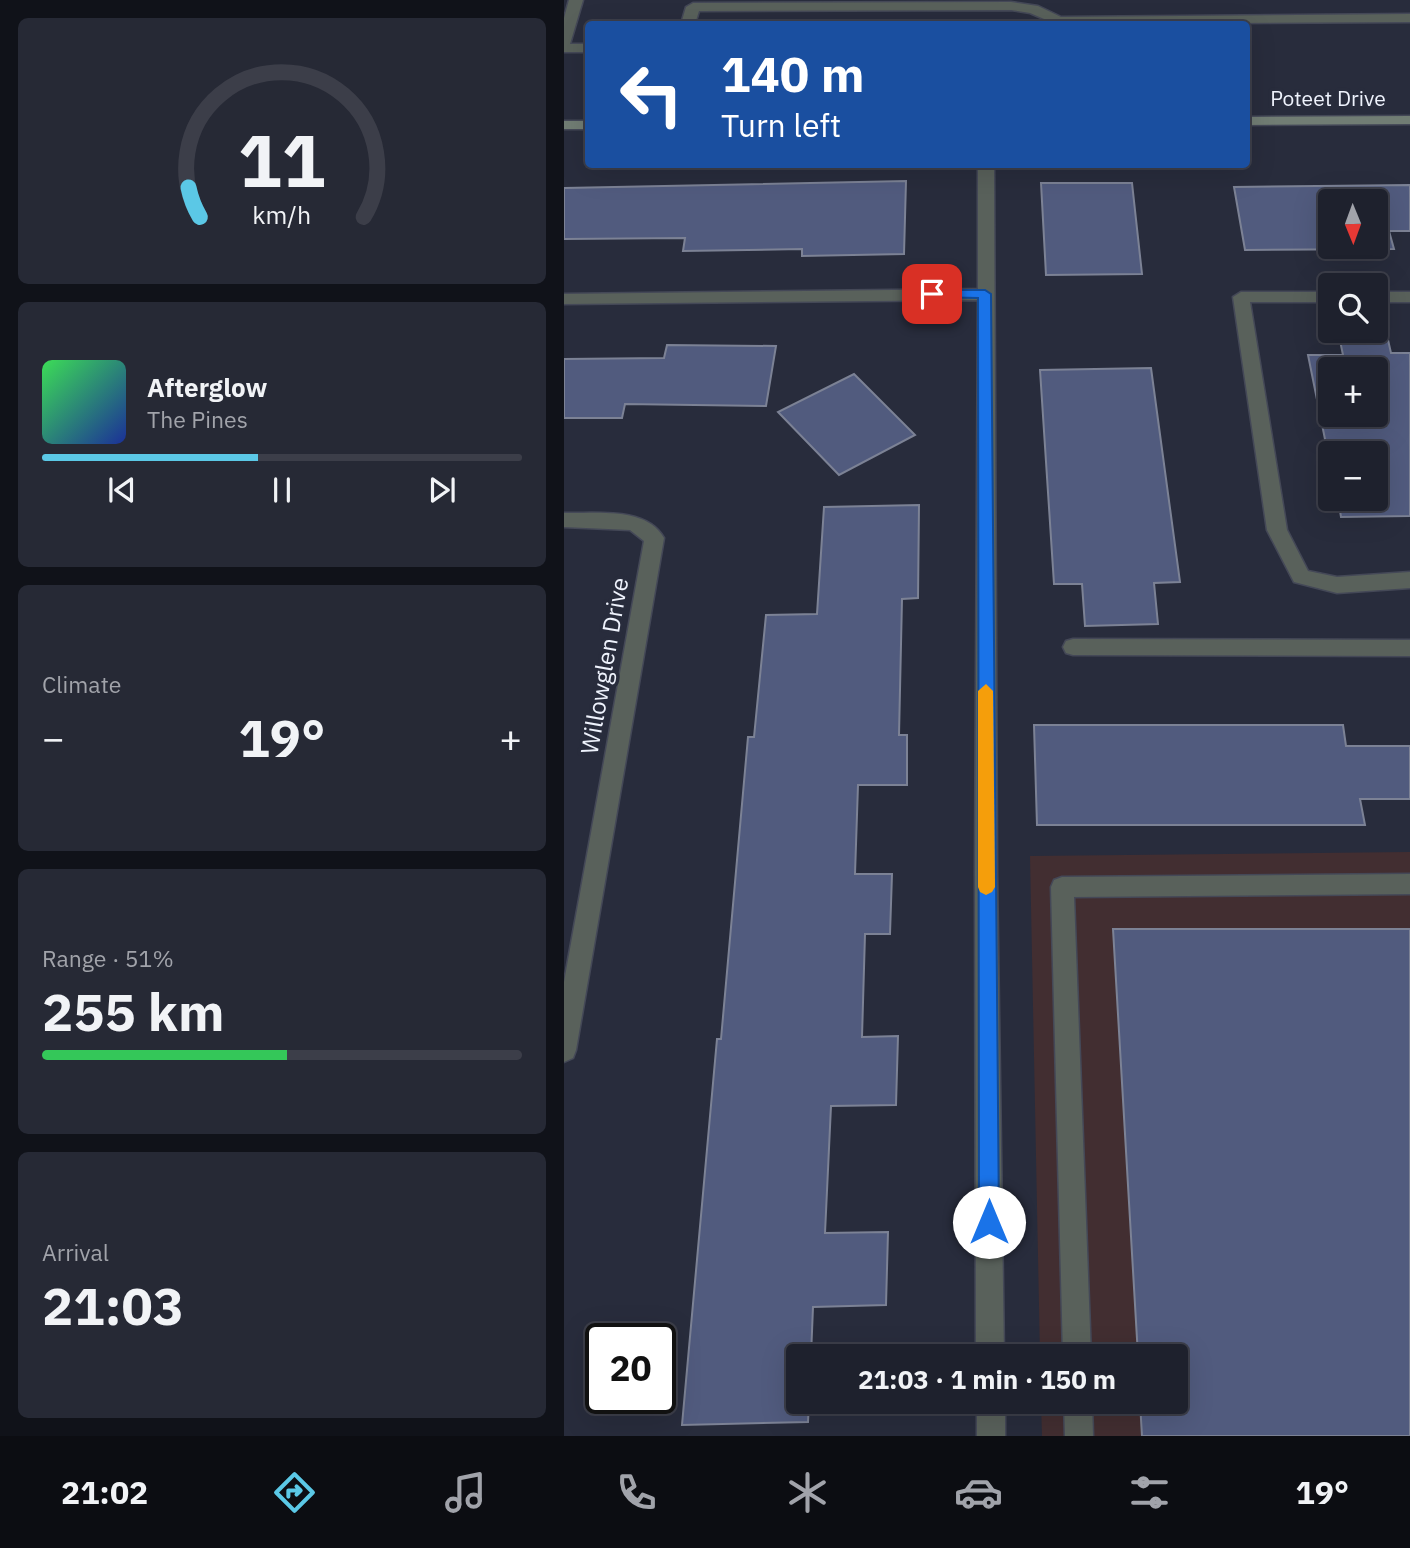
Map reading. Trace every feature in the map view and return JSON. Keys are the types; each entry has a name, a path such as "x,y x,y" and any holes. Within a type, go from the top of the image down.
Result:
{"street":[{"path":"564,42 576,0"},
{"path":"692,4 1011,6 1034,9 1059,20 1410,18"},
{"path":"564,48 585,48"},
{"name":"Poteet Drive","path":"1250,121 1410,120"},
{"path":"564,125 585,125"},
{"path":"986,168 990,1344"},
{"path":"564,299 985,294"},
{"path":"1318,297 1241,297 1277,530 1301,577 1337,585 1410,580"},
{"path":"1388,297 1410,297"},
{"name":"Willowglen Drive","path":"564,520 634,523 654,538 564,1050"},
{"path":"1073,647 1410,648"},
{"path":"1077,1344 1062,887 1410,884"},
{"path":"991,1414 991,1436"},
{"path":"1078,1414 1079,1436"}],"shaded area":[{"path":"1410,852 1410,1436 1042,1436 1041,1414 1188,1414 1188,1344 1040,1344 1030,856"}],"building":[{"path":"906,181 904,254 802,256 802,249 683,251 685,238 564,239 564,188"},
{"path":"1041,183 1132,183 1142,274 1046,275"},
{"path":"1410,185 1410,231 1389,231 1394,249 1388,249 1388,189 1318,189 1318,250 1245,250 1234,187"},
{"path":"1388,340 1391,353 1410,353 1410,516 1341,517 1340,511 1388,511 1388,441 1325,441 1323,427 1388,427 1388,357 1318,357 1318,405 1308,355 1343,355 1340,343 1388,343"},
{"path":"667,345 776,346 766,406 625,404 622,418 564,418 564,359 664,358"},
{"path":"1151,368 1180,582 1154,583 1158,624 1085,626 1082,584 1054,584 1040,370"},
{"path":"854,374 915,435 839,475 778,412"},
{"path":"919,505 918,598 902,599 899,735 907,735 907,785 858,785 855,874 892,874 890,934 865,934 862,1037 898,1036 896,1105 831,1106 825,1233 888,1232 886,1305 813,1307 811,1344 786,1344 786,1414 808,1414 808,1422 682,1425 748,737 754,737 766,615 817,614 824,507"},
{"path":"1034,725 1343,725 1346,746 1410,746 1410,799 1360,799 1365,825 1037,825"},
{"path":"1113,929 1410,929 1410,1436 1142,1436 1141,1414 1188,1414 1188,1344 1137,1344"}],"slow traffic":[{"path":"986,691 986,887"}],"route":[{"path":"932,294 985,294 989,1222"}]}
